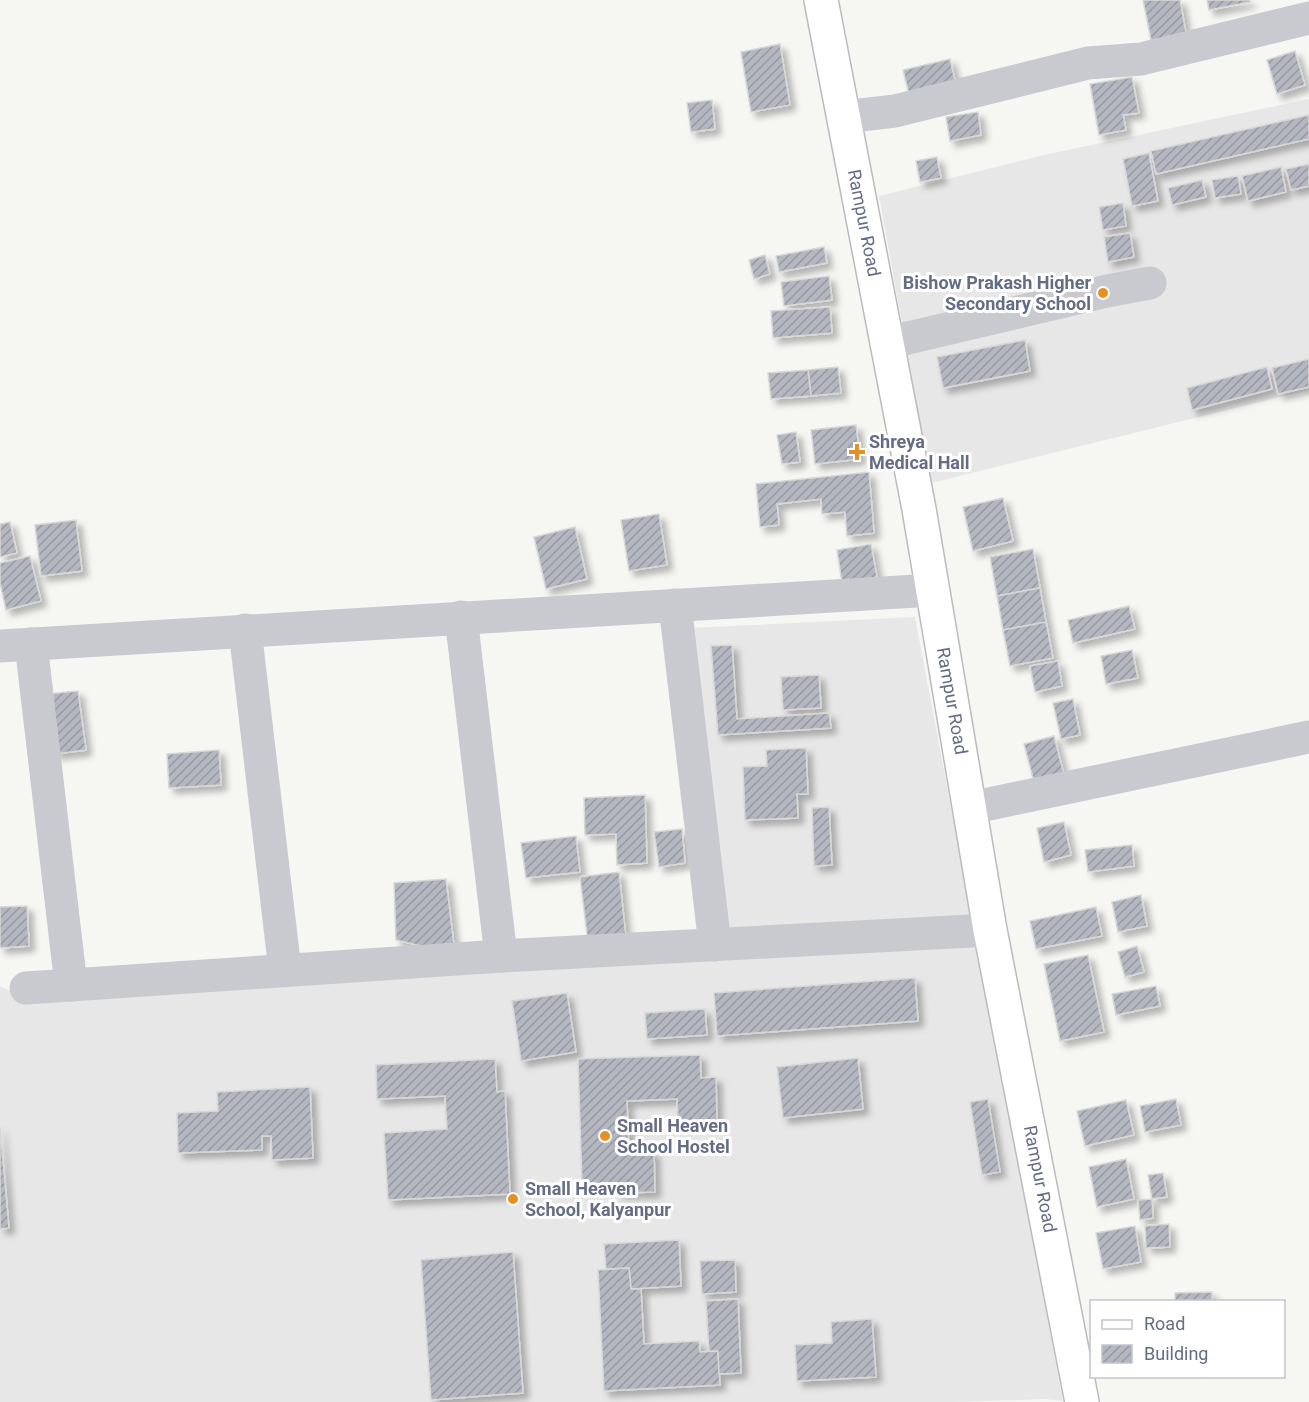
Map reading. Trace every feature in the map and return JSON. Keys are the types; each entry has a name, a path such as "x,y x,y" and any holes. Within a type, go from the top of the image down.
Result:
{"main road":[{"name":"Rampur Road","path":"822,0 933,590 990,930 1083,1402"}],"street":[{"path":"844,117 895,111 1088,63 1141,59 1309,18"},
{"path":"887,343 1150,283"},
{"path":"71,985 15,645 933,590"},
{"path":"675,605 715,945"},
{"path":"461,617 501,956"},
{"path":"245,630 285,970"},
{"path":"970,808 1309,737"},
{"path":"26,988 501,956 990,930"}],"shaded area":[{"name":"Bishow Prakash Higher Secondary School","path":"1309,99 1309,390 931,483 879,196 1044,155"},
{"name":"Small Heaven School, Kalyanpur","path":"915,617 1063,1401 1045,1399 955,1402 0,1402 0,986 26,999 728,955 690,628"}],"building":[{"path":"1143,0 1180,0 1188,44 1153,50"},
{"path":"1207,0 1250,0 1250,2 1209,10"},
{"path":"780,44 790,105 751,112 741,52"},
{"path":"1295,51 1305,85 1277,94 1267,60"},
{"path":"950,59 957,89 910,99 903,70"},
{"path":"1132,77 1139,113 1123,115 1126,130 1099,135 1090,84"},
{"path":"712,100 715,129 691,132 687,103"},
{"path":"978,112 981,135 950,141 946,117"},
{"path":"1309,115 1309,139 1156,174 1151,151"},
{"path":"1149,153 1158,201 1132,206 1123,159"},
{"path":"937,157 941,178 920,182 916,161"},
{"path":"1309,164 1309,186 1291,190 1286,169"},
{"path":"1281,167 1286,192 1248,201 1242,176"},
{"path":"1238,176 1241,194 1215,198 1212,180"},
{"path":"1202,180 1206,197 1172,205 1168,188"},
{"path":"1123,203 1126,226 1103,230 1099,207"},
{"path":"1130,233 1134,257 1108,262 1104,237"},
{"path":"824,247 827,263 779,272 776,256"},
{"path":"765,255 770,274 754,279 749,260"},
{"path":"829,276 832,300 784,306 781,282"},
{"path":"830,307 832,333 773,338 771,311"},
{"path":"1025,340 1030,371 943,388 937,357"},
{"path":"1309,359 1309,387 1278,394 1272,368"},
{"path":"838,367 841,393 811,396 808,370"},
{"path":"1267,367 1272,389 1192,410 1187,388"},
{"path":"808,370 811,396 771,399 768,373"},
{"path":"856,425 860,459 815,464 811,430"},
{"path":"796,432 800,462 782,464 777,435"},
{"path":"869,472 874,533 847,536 845,512 822,514 821,499 777,504 779,525 760,527 756,484"},
{"path":"1003,498 1013,541 973,551 963,507"},
{"path":"659,514 667,565 629,571 621,520"},
{"path":"76,520 82,571 41,576 35,525"},
{"path":"10,522 17,553 0,557 0,524"},
{"path":"575,527 587,579 546,589 534,537"},
{"path":"871,544 877,577 842,583 837,550"},
{"path":"1033,549 1040,588 997,596 990,557"},
{"path":"30,556 41,601 6,610 0,583 0,563"},
{"path":"1040,588 1046,622 1003,630 997,596"},
{"path":"1129,606 1135,629 1073,643 1068,620"},
{"path":"1046,622 1053,658 1010,666 1003,630"},
{"path":"732,645 737,719 829,713 831,728 718,735 711,646"},
{"path":"1132,650 1138,678 1106,684 1101,656"},
{"path":"1058,661 1062,686 1035,692 1030,666"},
{"path":"819,675 821,708 783,710 781,677"},
{"path":"78,691 86,750 55,754 47,694"},
{"path":"1073,699 1080,735 1061,739 1053,703"},
{"path":"1054,736 1065,778 1035,786 1024,744"},
{"path":"806,748 808,794 797,794 798,818 745,820 743,767 767,766 766,750"},
{"path":"219,750 221,785 169,788 167,754"},
{"path":"645,795 647,863 617,865 616,834 585,835 584,798"},
{"path":"829,807 832,865 814,866 812,808"},
{"path":"1064,822 1071,855 1044,862 1037,828"},
{"path":"682,829 685,863 659,867 654,832"},
{"path":"576,836 580,872 526,878 521,843"},
{"path":"1132,845 1134,866 1088,872 1085,850"},
{"path":"619,872 626,938 588,943 580,877"},
{"path":"446,879 455,954 396,940 394,883"},
{"path":"1141,895 1147,926 1118,932 1112,902"},
{"path":"27,906 29,946 0,948 0,907"},
{"path":"1096,907 1102,936 1036,949 1030,921"},
{"path":"1137,946 1144,972 1125,977 1118,952"},
{"path":"1088,955 1104,1032 1060,1041 1044,964"},
{"path":"915,978 918,1021 717,1036 714,993"},
{"path":"1156,986 1160,1006 1116,1015 1112,994"},
{"path":"567,993 576,1052 521,1061 512,1001"},
{"path":"705,1009 707,1035 647,1039 645,1013"},
{"name":"Small Heaven School Hostel","path":"700,1055 701,1078 716,1077 717,1121 678,1122 677,1099 627,1101 629,1152 654,1151 655,1192 618,1193 618,1183 582,1184 578,1059"},
{"path":"858,1058 863,1109 783,1118 777,1067"},
{"path":"495,1059 497,1092 505,1091 510,1194 388,1200 384,1133 447,1129 445,1096 377,1099 376,1065"},
{"path":"310,1087 313,1158 272,1160 271,1136 262,1136 262,1150 178,1153 177,1113 218,1111 217,1092"},
{"path":"988,1099 1000,1172 982,1175 970,1102"},
{"path":"1176,1099 1181,1125 1145,1132 1140,1106"},
{"path":"1126,1100 1134,1135 1085,1146 1077,1111"},
{"path":"0,1127 9,1228 0,1229"},
{"path":"1126,1159 1134,1199 1097,1207 1089,1167"},
{"path":"1163,1173 1167,1197 1152,1199 1148,1175"},
{"path":"1152,1199 1153,1218 1140,1220 1138,1200"},
{"path":"1169,1224 1170,1247 1146,1248 1145,1226"},
{"path":"1135,1226 1141,1262 1103,1269 1096,1233"},
{"path":"679,1240 681,1286 631,1289 629,1268 606,1269 604,1244"},
{"path":"513,1252 523,1393 431,1400 421,1260"},
{"path":"735,1260 736,1292 702,1294 700,1261"},
{"path":"629,1268 631,1289 641,1289 644,1344 699,1341 700,1352 718,1351 720,1385 604,1391 598,1270"},
{"path":"1212,1292 1212,1300 1175,1300 1175,1293"},
{"path":"738,1299 741,1373 719,1374 718,1351 709,1351 706,1301"},
{"path":"872,1319 876,1377 797,1381 795,1345 832,1343 831,1322"}],"place":[{"name":"Bishow Prakash Higher Secondary School","path":"1103,293"},
{"name":"Shreya Medical Hall","path":"857,452"},
{"name":"Small Heaven School Hostel","path":"605,1136"},
{"name":"Small Heaven School, Kalyanpur","path":"513,1199"}]}
